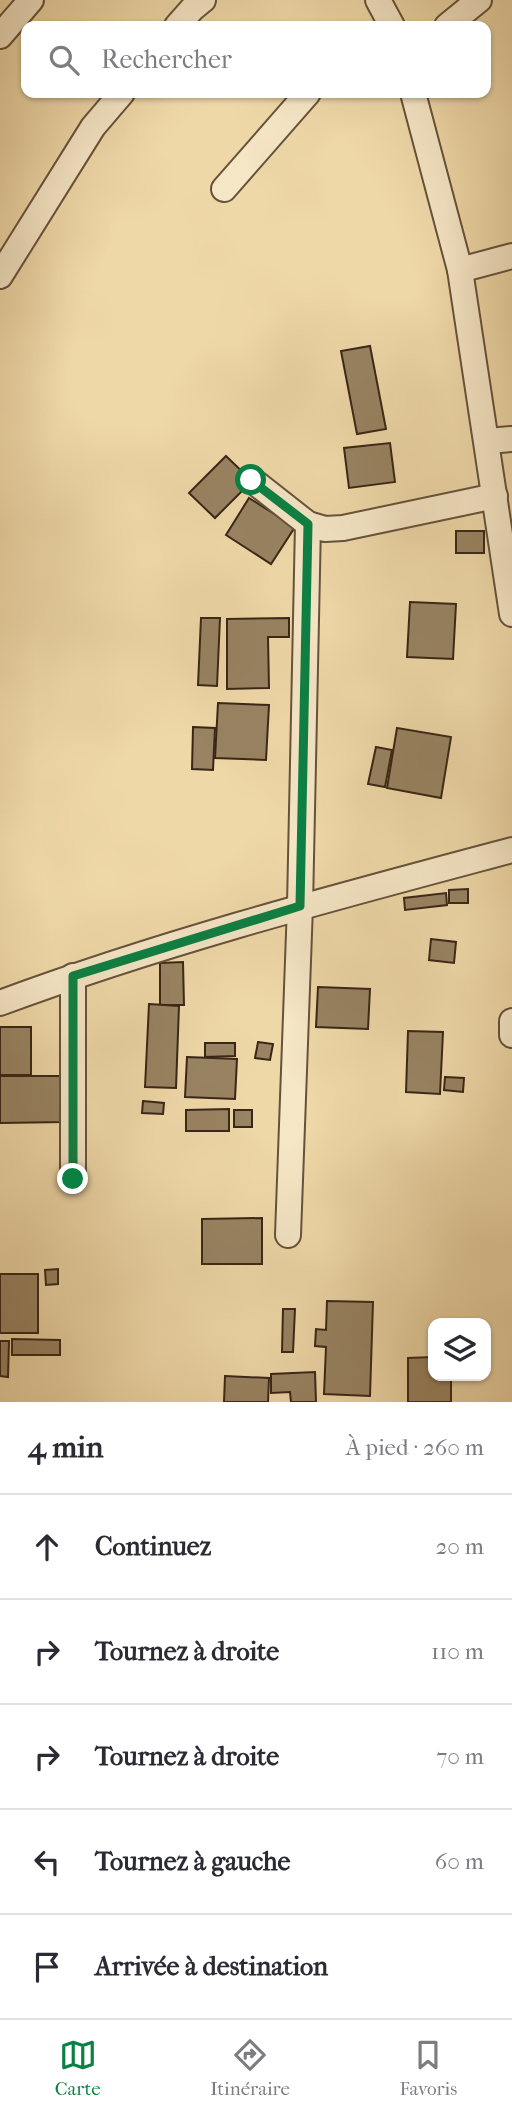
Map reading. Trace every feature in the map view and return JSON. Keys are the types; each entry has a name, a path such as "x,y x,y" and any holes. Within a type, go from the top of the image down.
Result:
{"street":[{"path":"0,36 31,0"},
{"path":"181,21 204,0"},
{"path":"453,21 479,0"},
{"path":"0,276 93,127 117,98"},
{"path":"224,189 304,98"},
{"path":"414,98 460,270 512,614"},
{"path":"460,270 512,256"},
{"path":"487,441 512,439"},
{"path":"251,480 308,524 325,528 343,528 495,496"},
{"path":"288,1235 300,906 308,524"},
{"path":"0,1003 73,976 300,906 512,850"},
{"path":"73,976 73,1179"},
{"path":"512,1021 512,1031"}],"building":[{"path":"370,346 386,429 357,434 341,351"},
{"path":"390,443 395,482 349,488 344,448"},
{"path":"226,456 252,481 215,518 189,493"},
{"path":"249,498 295,527 271,564 226,535"},
{"path":"456,531 484,531 484,553 456,553"},
{"path":"410,602 456,604 453,659 407,657"},
{"path":"201,618 220,618 217,686 198,685"},
{"path":"289,618 289,637 268,637 269,688 227,689 227,619"},
{"path":"218,703 269,705 266,760 215,758"},
{"path":"193,727 215,728 213,770 192,769"},
{"path":"397,728 451,737 441,798 387,788"},
{"path":"376,747 392,750 385,787 368,784"},
{"path":"468,889 468,903 449,903 449,890"},
{"path":"446,893 447,905 405,910 404,898"},
{"path":"431,939 456,942 454,963 429,960"},
{"path":"183,962 184,1005 160,1005 160,963"},
{"path":"318,987 370,989 368,1029 316,1027"},
{"path":"149,1004 179,1006 176,1088 145,1087"},
{"path":"0,1027 31,1027 31,1075 0,1075"},
{"path":"408,1031 443,1032 440,1094 406,1092"},
{"path":"258,1042 273,1044 270,1060 255,1058"},
{"path":"205,1043 235,1043 235,1056 205,1057"},
{"path":"187,1057 237,1059 235,1099 185,1097"},
{"path":"0,1076 62,1076 63,1122 0,1123"},
{"path":"445,1077 464,1078 463,1092 444,1090"},
{"path":"143,1101 164,1103 163,1114 142,1113"},
{"path":"229,1109 229,1131 186,1131 186,1110"},
{"path":"234,1110 252,1110 252,1127 234,1127"},
{"path":"262,1218 262,1264 202,1264 202,1219"},
{"path":"58,1269 58,1284 46,1285 45,1270"},
{"path":"0,1274 38,1274 38,1333 0,1333"},
{"path":"327,1301 373,1302 370,1396 324,1394 326,1347 315,1346 316,1329 326,1330"},
{"path":"283,1309 295,1309 293,1352 282,1352"},
{"path":"12,1339 60,1340 60,1355 12,1355"},
{"path":"0,1341 9,1341 8,1377 0,1376"},
{"path":"428,1357 428,1381 451,1381 451,1402 408,1402 408,1358"},
{"path":"315,1372 316,1402 291,1402 290,1392 271,1393 271,1374"},
{"path":"225,1376 269,1378 268,1402 224,1402"}],"route":[{"path":"73,1179 73,976 300,906 308,524 251,480"}]}
